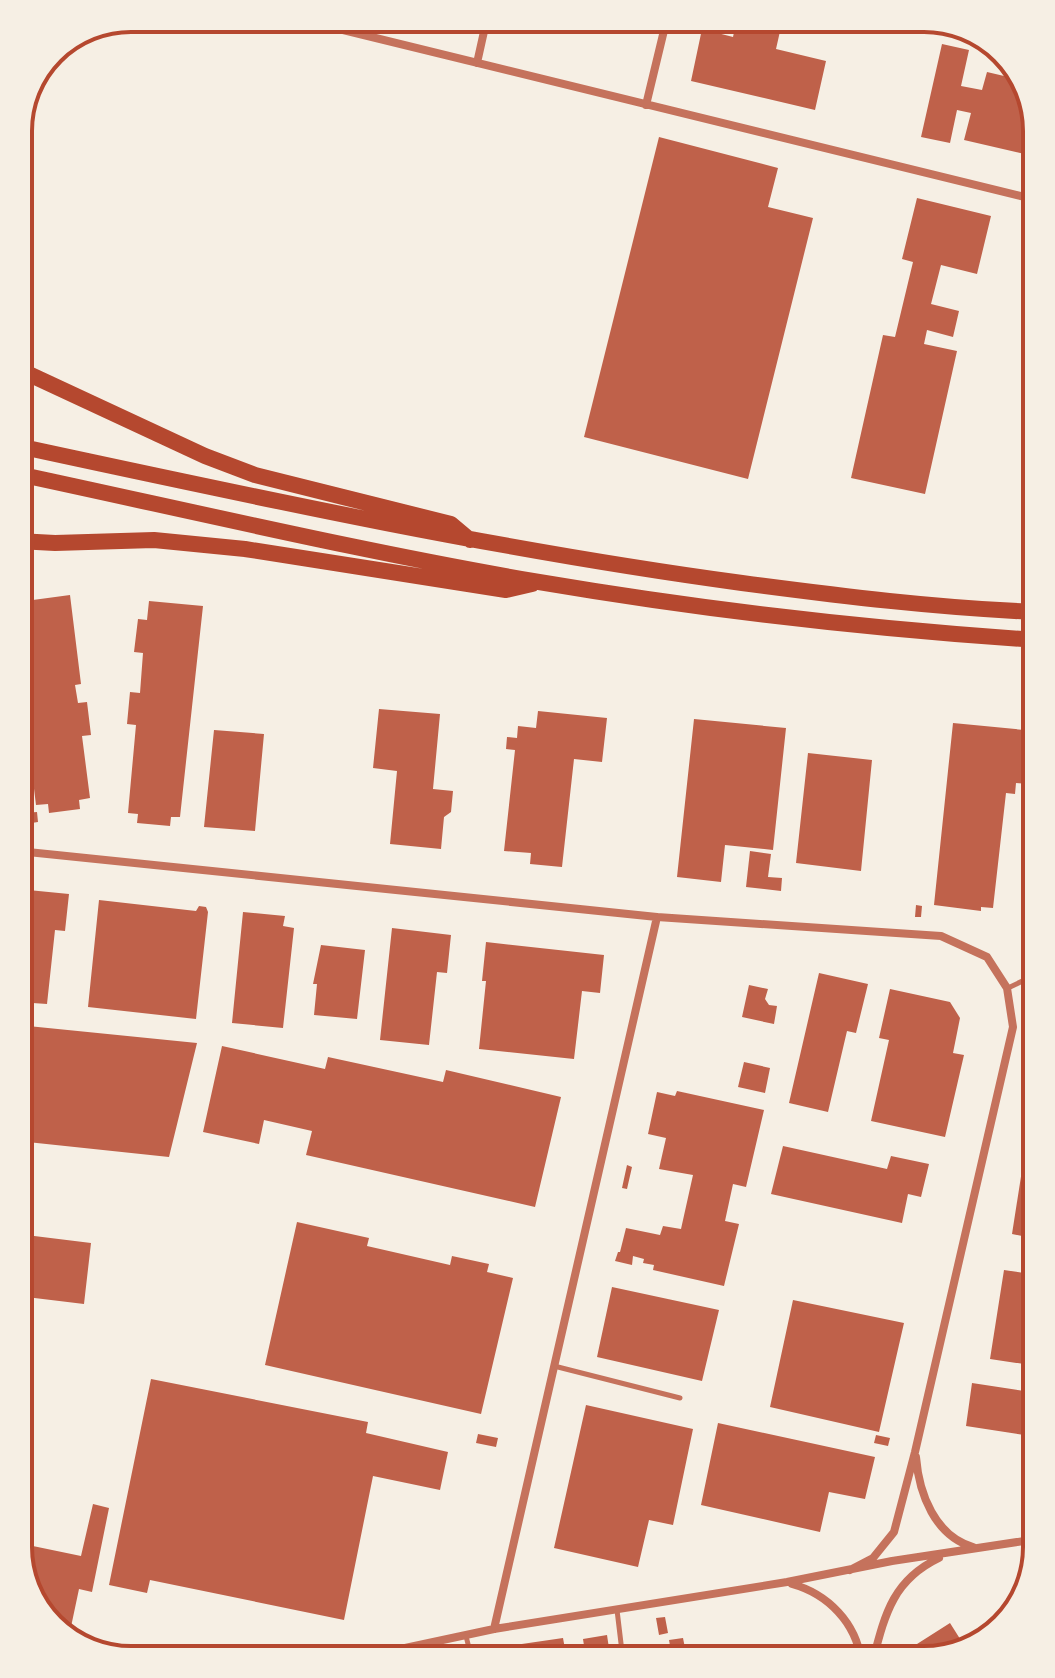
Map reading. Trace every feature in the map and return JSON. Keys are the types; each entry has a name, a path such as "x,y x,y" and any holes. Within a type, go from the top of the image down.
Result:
{"highway":[{"path":"32,376 205,456 255,475 451,524 471,541"},
{"path":"32,449 351,518 619,566 885,600 1023,611"},
{"path":"32,477 540,582 785,617 952,635 1023,639"},
{"path":"32,542 154,540 245,549 506,590 540,582"}],"street":[{"path":"351,32 1023,197"},
{"path":"477,63 484,32"},
{"path":"646,105 664,32"},
{"path":"32,852 657,917 941,936 987,957 1007,988 1013,1027 894,1532 873,1558 850,1570"},
{"path":"494,1629 657,917"},
{"path":"915,1452 922,1487 936,1522 952,1537 979,1548"},
{"path":"422,1646 494,1629 1023,1541"},
{"path":"877,1646 892,1599 919,1569 950,1553"},
{"path":"787,1582 816,1594 841,1614 855,1635 858,1646"}],"lane":[{"path":"1007,988 1023,981"},
{"path":"554,1366 680,1398"},
{"path":"617,1609 621,1646"},
{"path":"466,1635 469,1646"}],"building":[{"path":"701,32 733,37 734,32 780,32 776,49 826,61 815,110 691,81"},
{"path":"942,44 969,50 961,86 982,90 987,72 1006,77 1013,87 1022,118 1023,154 964,140 971,113 957,110 950,143 921,137"},
{"path":"659,137 778,168 768,207 813,218 748,479 584,437"},
{"path":"917,198 991,216 977,274 941,265 931,304 959,311 953,337 927,330 924,344 957,351 925,494 851,478 883,335 895,337 913,262 902,259"},
{"path":"70,595 81,684 75,685 78,703 87,702 91,735 82,736 90,798 79,800 80,809 49,813 48,804 36,805 32,772 32,600"},
{"path":"149,601 203,606 180,817 171,817 170,826 137,823 138,814 128,813 136,725 127,724 130,692 140,693 143,653 134,652 138,619 147,620"},
{"path":"379,709 440,714 433,789 453,791 451,812 444,817 441,849 390,844 397,771 373,768"},
{"path":"538,711 607,718 602,762 574,759 562,867 530,864 531,853 504,851 515,750 506,749 507,737 517,738 518,726 536,728"},
{"path":"694,719 786,728 773,850 725,845 721,882 677,877"},
{"path":"953,723 1023,730 1023,784 1016,783 1015,794 1006,793 993,908 981,907 981,911 934,905"},
{"path":"214,730 264,734 255,831 204,827"},
{"path":"808,753 872,760 861,871 796,863"},
{"path":"32,812 37,812 38,822 32,823"},
{"path":"750,851 771,854 768,877 782,878 781,891 746,887"},
{"path":"32,890 69,894 65,931 55,930 47,1004 32,1003"},
{"path":"99,900 196,911 199,906 206,907 208,912 196,1019 88,1007"},
{"path":"916,905 922,906 921,917 915,917"},
{"path":"243,912 285,916 283,926 294,928 283,1028 232,1023"},
{"path":"392,928 451,935 447,973 437,972 429,1045 380,1040"},
{"path":"486,942 604,955 600,993 582,991 574,1059 479,1049 486,981 482,981"},
{"path":"321,945 365,950 357,1019 314,1015 317,984 313,984"},
{"path":"819,973 868,984 856,1033 847,1031 828,1112 789,1103"},
{"path":"749,985 768,989 765,999 769,1005 777,1006 774,1024 742,1017"},
{"path":"890,989 950,1002 960,1018 953,1053 964,1055 945,1137 871,1121 889,1040 879,1038"},
{"path":"32,1026 197,1043 169,1157 32,1142"},
{"path":"222,1046 325,1069 328,1057 443,1082 446,1070 561,1097 535,1207 306,1155 312,1131 264,1120 259,1144 203,1132"},
{"path":"744,1062 770,1068 765,1093 738,1087"},
{"path":"677,1091 764,1110 746,1187 733,1184 725,1221 739,1224 724,1286 653,1270 654,1265 643,1263 644,1259 633,1256 632,1265 615,1261 626,1228 660,1235 663,1226 681,1229 693,1175 659,1169 666,1138 648,1134 657,1092 675,1096"},
{"path":"783,1146 887,1169 891,1156 929,1164 921,1197 908,1194 902,1223 771,1194"},
{"path":"1023,1164 1023,1236 1012,1234"},
{"path":"627,1165 632,1167 627,1189 622,1188"},
{"path":"297,1222 369,1238 367,1246 450,1265 452,1256 489,1264 487,1272 513,1278 481,1414 265,1365"},
{"path":"32,1236 91,1243 84,1304 32,1298"},
{"path":"1004,1270 1023,1273 1023,1364 990,1359"},
{"path":"612,1287 719,1310 702,1381 597,1357"},
{"path":"793,1300 904,1323 879,1432 770,1407"},
{"path":"151,1379 368,1422 366,1433 448,1452 440,1490 373,1476 344,1620 150,1580 147,1593 109,1585"},
{"path":"972,1383 1023,1391 1023,1435 966,1426"},
{"path":"586,1405 693,1429 673,1525 649,1520 638,1567 554,1548"},
{"path":"718,1423 875,1457 865,1499 829,1492 820,1532 701,1505"},
{"path":"478,1434 498,1438 496,1447 476,1443"},
{"path":"876,1435 890,1438 888,1446 874,1443"},
{"path":"93,1504 109,1508 92,1592 79,1589 71,1625 42,1591 35,1573 32,1546 81,1556"},
{"path":"665,1617 668,1633 659,1635 656,1618"},
{"path":"950,1623 960,1639 943,1644 917,1644"},
{"path":"607,1635 609,1646 584,1646 583,1639"},
{"path":"563,1638 564,1646 508,1646"},
{"path":"683,1638 685,1646 670,1646 669,1640"}]}
